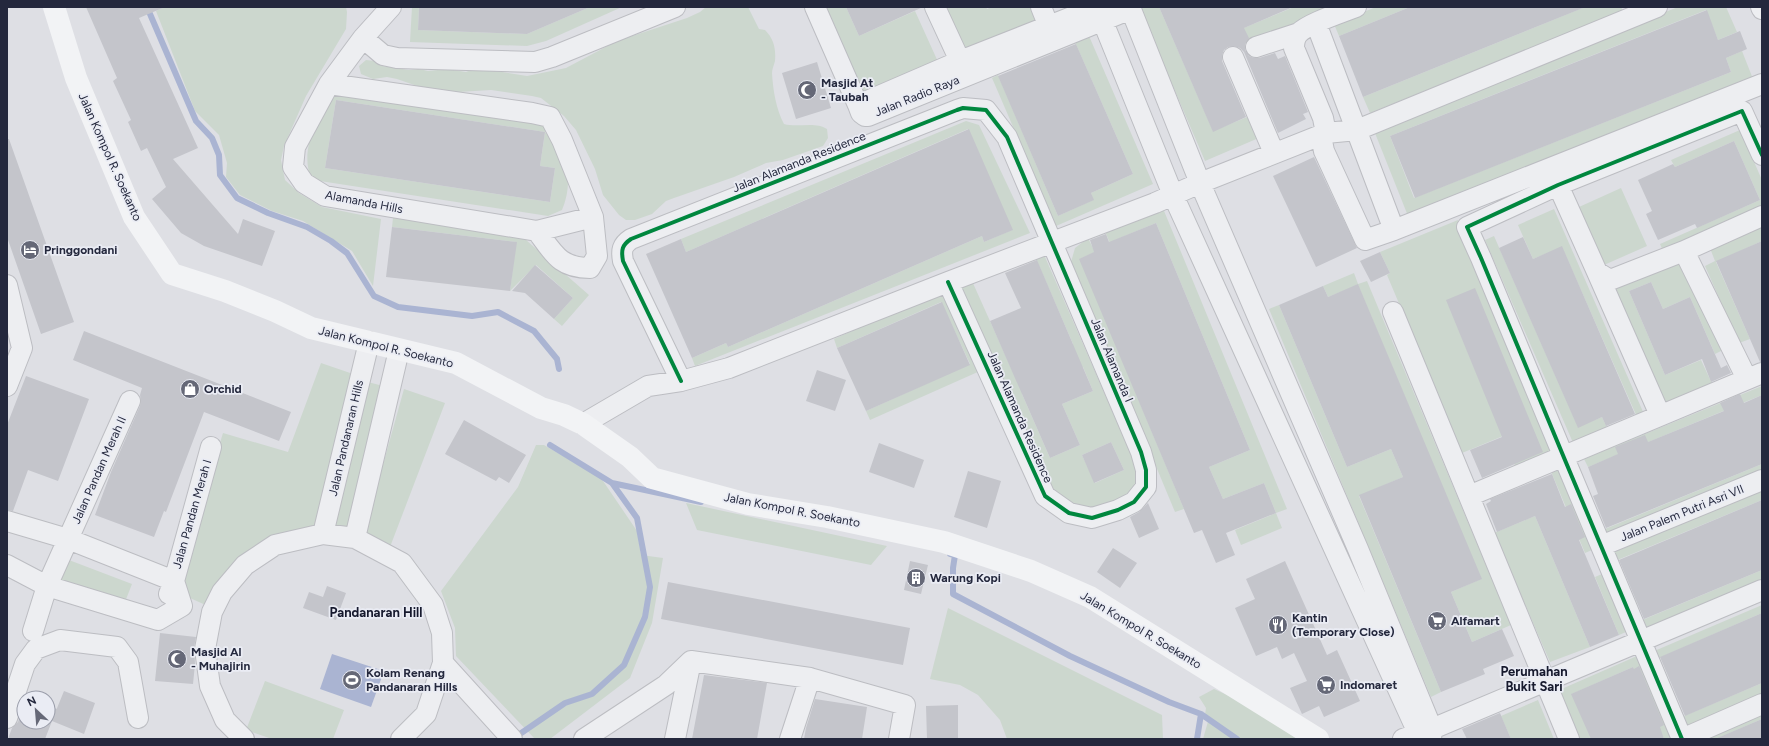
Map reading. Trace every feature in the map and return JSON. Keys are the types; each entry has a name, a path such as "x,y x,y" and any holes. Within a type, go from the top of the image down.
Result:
{"main road":[{"name":"Jalan Kompol R. Soekanto","path":"54,7 76,78 134,217 172,274 232,294 275,311 310,328 456,363 541,408 564,415 583,424 630,457 652,478 748,504 827,517 944,542 1037,574 1090,597 1318,739"}],"street":[{"name":"Alamanda Hills","path":"392,7 363,38 329,84 295,147 293,167 304,183 325,196 537,231 593,217"},
{"path":"363,38 383,55 397,58 535,62 552,58 648,12 675,7"},
{"path":"815,7 858,106"},
{"path":"935,7 960,62"},
{"path":"1041,7 1049,27"},
{"path":"1256,47 1307,28 1356,7"},
{"path":"583,424 648,386 681,381 729,368 948,282 1155,204 1200,183 1326,133 1357,130 1635,11 1657,7"},
{"path":"1131,8 1200,183 1358,550 1422,736"},
{"name":"Jalan Radio Raya","path":"1098,11 868,116 863,115 858,106 960,62 1049,27 1098,11 1131,8"},
{"path":"1098,11 1173,195 1422,736"},
{"path":"1307,28 1357,130 1394,230"},
{"path":"1307,28 1295,41 1294,48 1323,118 1326,133 1322,141 1324,151 1365,240 1394,230 1762,84"},
{"path":"1233,57 1274,153"},
{"path":"329,84 550,117 562,140 593,217 597,256 590,268 578,268 568,265 553,253 537,231"},
{"name":"Jalan Alamanda Residence","path":"681,381 623,261 622,251 624,244 632,239 956,110 963,108 986,110 1007,137 1050,243"},
{"path":"1762,156 1742,111 1558,185 1467,227 1682,739 1762,704"},
{"path":"1558,185 1660,415"},
{"path":"1597,272 1610,280 1762,216"},
{"name":"Jalan Alamanda I","path":"1050,243 1141,452 1146,470 1146,487"},
{"path":"1469,496 1754,376 1684,250"},
{"name":"Jalan Alamanda Residence","path":"948,282 1045,496 1069,513 1092,518 1118,510 1134,502 1146,487"},
{"path":"7,286 22,348 7,386"},
{"path":"1393,312 1546,680 1569,739"},
{"name":"Jalan Pandanaran Hills","path":"323,534 369,342"},
{"path":"355,538 399,350"},
{"name":"Jalan Pandan Merah II","path":"47,586 130,401"},
{"name":"Jalan Pandan Merah I","path":"158,620 174,581 211,447"},
{"name":"Jalan Palem Putri Asri VII","path":"1601,546 1762,480"},
{"path":"7,521 68,539 174,581 182,606"},
{"path":"244,739 225,720 210,686 205,649 212,612 222,592 245,565 275,545 323,534 355,538 402,562 433,605 442,633 443,663 426,714 401,739"},
{"path":"7,565 47,586 158,620 182,606 212,612"},
{"path":"32,631 47,586"},
{"path":"1422,736 1546,680 1762,590"},
{"path":"7,718 25,664 36,649 60,640 117,647 128,662 138,718"},
{"path":"691,661 810,678 905,705 899,739"},
{"path":"584,739 666,685 691,661"},
{"path":"675,739 691,661"},
{"path":"443,663 507,735"},
{"path":"790,739 810,678"}],"shaded area":[{"path":"164,7 346,7 346,29 306,96 284,146 281,160 285,180 299,193 322,207 381,219 373,286 352,251 303,221 272,211 240,195 226,177 227,163 219,135 195,111 156,11"},
{"path":"412,7 419,7 418,30 527,34 590,7 622,7 546,41 527,46 410,42"},
{"path":"706,7 748,7 759,29 765,30 774,44 775,61 772,72 773,86 777,106 784,124 817,125 827,129 828,138 823,146 783,160 766,163 734,177 666,201 652,214 635,220 626,220 619,215 603,195 595,169 576,130 564,116 541,98 491,90 458,92 423,88 387,77 373,79 361,74 359,66 366,60 375,61 382,66 409,70 419,69 428,71 447,69 466,72 474,69 484,69 527,76 566,68 617,41 687,18 700,12"},
{"path":"823,7 846,7 859,36 915,11 939,64 864,98"},
{"path":"942,7 986,7 987,9 992,7 1032,7 1039,22 963,55"},
{"path":"1139,7 1159,7 1213,131 1252,115 1261,137 1205,161"},
{"path":"1294,7 1333,7 1240,46 1234,32"},
{"path":"1376,7 1410,7 1339,36 1334,24"},
{"path":"1585,7 1621,7 1623,11 1370,113 1363,97"},
{"path":"1678,7 1726,7 1737,32 1718,40 1706,10 1390,136 1414,198 1731,72 1726,58 1742,51 1753,79 1408,216 1373,128"},
{"path":"1089,36 1153,184 1056,226 992,78 998,75 1058,216 1093,200 1091,193 1133,174 1075,42"},
{"path":"334,90 547,122 545,132 559,155 568,180 565,203 562,210 548,216 320,181 311,178 307,155 309,144 312,132","holes":["336,100 545,132 540,166 555,168 550,202 325,168"]},
{"path":"966,121 979,125 1030,233 695,366 692,358 726,343 728,347 982,236 984,242 1012,230 968,129 686,252 681,239"},
{"path":"1740,130 1762,180 1762,210 1664,253 1660,244 1760,200 1734,141 1675,167 1671,160"},
{"path":"1621,188 1647,246 1604,265 1579,207"},
{"path":"1162,206 1287,509 1276,513 1264,483 1223,499 1209,467 1250,450 1156,223 1115,240 1111,246 1105,231"},
{"path":"1554,209 1644,414 1637,417 1562,247 1533,259 1518,225"},
{"path":"393,218 518,233 589,295 562,326 554,319 573,298 536,265 510,291 516,242 392,227"},
{"path":"1458,220 1555,452 1516,468 1503,436 1462,453 1387,275 1390,273 1380,252"},
{"path":"1762,225 1762,241 1716,262 1750,339 1739,343 1705,266 1715,261 1708,243"},
{"path":"1494,236 1578,427 1602,417 1608,430 1574,445 1485,240"},
{"path":"1088,238 1095,252 1080,259 1184,509 1175,512 1071,262 1075,248"},
{"path":"1042,250 1137,468 1140,484 1115,505 1083,510 1054,493 1038,463 961,286 972,281 1012,370 1073,344 1034,254","holes":["1083,367 1093,391 1062,404 1080,445 1050,458 1022,394","1111,442 1124,470 1095,483 1082,455"]},
{"path":"1685,258 1725,349 1715,354 1690,297 1663,309 1651,282 1629,291 1665,375 1701,360 1713,386 1656,411 1605,293"},
{"path":"1354,273 1358,284 1367,281 1511,625 1472,642 1451,592 1481,579 1358,285 1328,297 1323,286"},
{"path":"944,290 980,371 870,420 866,411 970,364 941,302 837,348 834,339"},
{"path":"1279,305 1347,467 1391,449 1403,477 1359,496 1441,692 1431,697 1269,309"},
{"path":"321,363 356,375 316,530 272,542 210,607 190,598 180,572 223,433 288,452"},
{"path":"364,381 387,387 347,528 334,525"},
{"path":"1762,386 1762,395 1588,467 1584,459"},
{"path":"404,389 445,403 390,547 364,533"},
{"path":"536,445 544,445 601,478 637,531 641,555 663,558 652,623 630,678 550,739 535,739 456,656 455,628 441,591 518,487"},
{"path":"1762,464 1762,472 1608,535 1605,529"},
{"path":"1558,466 1592,550 1585,553 1550,469"},
{"path":"1762,490 1762,500 1615,561 1612,553"},
{"path":"686,503 887,546 871,565 697,530"},
{"path":"1276,513 1282,528 1241,545 1235,530"},
{"path":"1535,516 1590,647 1550,662 1494,533"},
{"path":"61,557 132,584 123,607 52,579"},
{"path":"1762,570 1762,583 1644,632 1640,621"},
{"path":"1602,574 1626,632 1619,635 1595,577"},
{"path":"1762,605 1762,613 1659,658 1684,716 1762,683 1762,694 1685,728 1652,652"},
{"path":"948,608 1162,715 1163,739 1007,739 1000,720 978,695 960,685 930,679"},
{"path":"1637,656 1673,739 1664,739 1633,667 1572,694 1627,739 1577,739 1557,691"},
{"path":"265,681 344,710 333,739 272,739 246,730"},
{"path":"1214,689 1249,705 1297,739 1203,739 1209,718 1205,715 1206,708 1199,697"},
{"path":"1538,700 1554,739 1511,739 1501,716"},
{"path":"1762,711 1762,719 1716,739 1699,739"}],"water":[{"name":"Kolam Renang Pandanaran Hills","path":"332,654 384,671 371,707 320,689"}],"building":[{"path":"86,7 165,7 139,18 198,148 173,159 238,234 243,219 275,231 262,266 204,246 181,233 152,199 166,187 147,148 141,151 128,122 131,120 113,81 117,78"},
{"path":"419,7 590,7 527,34 418,30"},
{"path":"846,7 923,7 859,36"},
{"path":"1159,7 1293,7 1244,28 1249,38 1245,44 1245,50 1249,56 1254,58 1275,53 1278,59 1285,56 1308,112 1303,114 1306,119 1278,133 1244,52 1240,48 1234,46 1228,47 1224,50 1222,61 1246,117 1213,132"},
{"path":"1410,7 1583,8 1363,97 1339,36"},
{"path":"1707,10 1718,40 1740,31 1747,49 1726,58 1731,72 1415,198 1390,136"},
{"path":"1076,44 1133,174 1091,193 1094,200 1058,216 998,76"},
{"name":"Masjid At - Taubah","path":"817,62 831,108 796,119 782,73"},
{"path":"336,100 545,132 540,166 555,168 550,202 325,168"},
{"path":"969,129 1013,230 984,242 982,236 728,347 726,343 692,358 646,254 681,239 686,252"},
{"path":"7,139 9,139 74,322 41,334 7,237"},
{"path":"1734,141 1760,200 1697,228 1695,224 1658,240 1646,214 1652,211 1638,180 1673,164 1675,167"},
{"path":"1314,157 1357,248 1316,267 1273,176"},
{"path":"1156,223 1250,450 1209,467 1223,499 1264,483 1276,513 1226,533 1235,555 1216,563 1202,530 1194,533 1079,259 1094,252 1090,240 1106,234 1109,242"},
{"path":"392,227 517,242 510,291 386,277"},
{"path":"1523,237 1533,259 1562,246 1635,414 1606,426 1602,417 1578,428 1499,248"},
{"path":"1762,241 1762,362 1760,362 1716,261"},
{"path":"1380,252 1390,273 1371,282 1360,261"},
{"path":"1037,260 1093,391 1062,404 1080,445 1050,458 990,321 1021,308 1005,273"},
{"path":"535,265 573,298 554,319 525,293 512,291"},
{"path":"1651,282 1663,309 1690,297 1721,368 1727,365 1731,373 1711,382 1702,359 1665,375 1629,291"},
{"path":"1358,284 1482,579 1451,592 1472,642 1502,629 1514,656 1483,669 1485,674 1441,692 1359,495 1403,477 1391,449 1347,467 1279,305 1323,286 1328,297"},
{"path":"1475,288 1543,452 1482,478 1470,450 1502,437 1446,300"},
{"path":"942,302 970,365 866,411 837,348"},
{"path":"84,331 291,412 279,441 204,412 166,512 164,511 154,537 95,515 111,472 140,406 140,395 142,388 73,360"},
{"path":"817,370 846,380 835,411 806,401"},
{"path":"26,376 89,399 58,481 28,470 13,511 7,510 7,425"},
{"path":"1740,394 1744,403 1762,395 1762,464 1606,528 1593,496 1598,494 1588,467 1618,454 1615,447 1645,435 1648,442 1724,411 1720,403"},
{"path":"464,420 526,455 509,483 499,477 496,481 445,454"},
{"path":"1111,442 1124,470 1094,483 1082,455"},
{"path":"879,443 924,460 914,488 869,472"},
{"path":"968,471 1001,481 987,528 954,517"},
{"path":"1552,474 1565,507 1571,504 1585,537 1579,540 1619,635 1590,647 1535,516 1497,532 1486,504 1491,501 1490,499"},
{"path":"1762,500 1762,570 1644,619 1619,560"},
{"path":"1148,503 1159,529 1139,538 1130,517 1139,512"},
{"path":"1113,548 1137,563 1120,588 1097,572"},
{"name":"Warung Kopi","path":"910,561 928,565 921,594 904,590"},
{"name":"Kantin (Temporary Close)","path":"1285,561 1327,655 1337,650 1360,701 1324,717 1319,706 1302,714 1290,688 1307,681 1294,653 1282,659 1277,647 1256,656 1235,608 1255,599 1246,579"},
{"path":"668,582 910,628 903,665 661,619"},
{"path":"327,586 346,593 336,620 303,608 309,592 323,597"},
{"path":"1762,613 1762,683 1685,716 1660,657"},
{"name":"Masjid Al - Muhajirin","path":"160,633 196,637 194,647 195,664 193,684 155,681"},
{"path":"1639,666 1664,725 1660,727 1664,739 1591,739 1571,694 1633,667 1634,669"},
{"path":"704,675 767,683 757,739 692,739"},
{"path":"64,691 95,703 84,734 56,723 56,709"},
{"path":"815,699 867,707 862,739 804,739"},
{"path":"958,705 958,739 927,739 926,706"},
{"path":"1500,713 1511,739 1467,739 1462,729"},
{"path":"1762,719 1762,739 1715,739"},
{"path":"16,724 16,730 48,730 45,739 8,739 12,728"}],"waterway":[{"path":"147,7 196,121 212,138 219,155 220,175 237,198 268,213 307,227 331,241 347,253 374,296 398,307 472,316 498,312 534,331 557,359 559,369"},
{"path":"514,738 565,703 592,694 624,665 645,617 650,587 637,518 612,483 550,445"},
{"path":"612,483 701,502"},
{"path":"950,554 955,555 953,568 953,594 1070,656 1169,702 1201,714 1237,739"},
{"path":"1197,739 1201,714"}],"cycle path":[{"path":"681,381 623,261 623,248 628,241 957,110 963,108 986,110 1007,137 1141,452 1146,470 1146,487 1134,502 1118,510 1092,518 1069,513 1045,496 948,282"},
{"path":"1682,739 1467,227 1558,185 1742,111 1762,155"}],"place":[{"name":"Masjid At - Taubah","path":"807,90"},
{"name":"Pringgondani","path":"30,250"},
{"name":"Orchid","path":"190,389"},
{"name":"Warung Kopi","path":"916,578"},
{"name":"Alfamart","path":"1437,621"},
{"name":"Kantin (Temporary Close)","path":"1278,625"},
{"name":"Masjid Al - Muhajirin","path":"177,659"},
{"name":"Kolam Renang Pandanaran Hills","path":"352,680"},
{"name":"Indomaret","path":"1326,685"}],"district":[{"name":"Pandanaran Hill","path":"376,612"},
{"name":"Perumahan Bukit Sari","path":"1534,678"}]}
